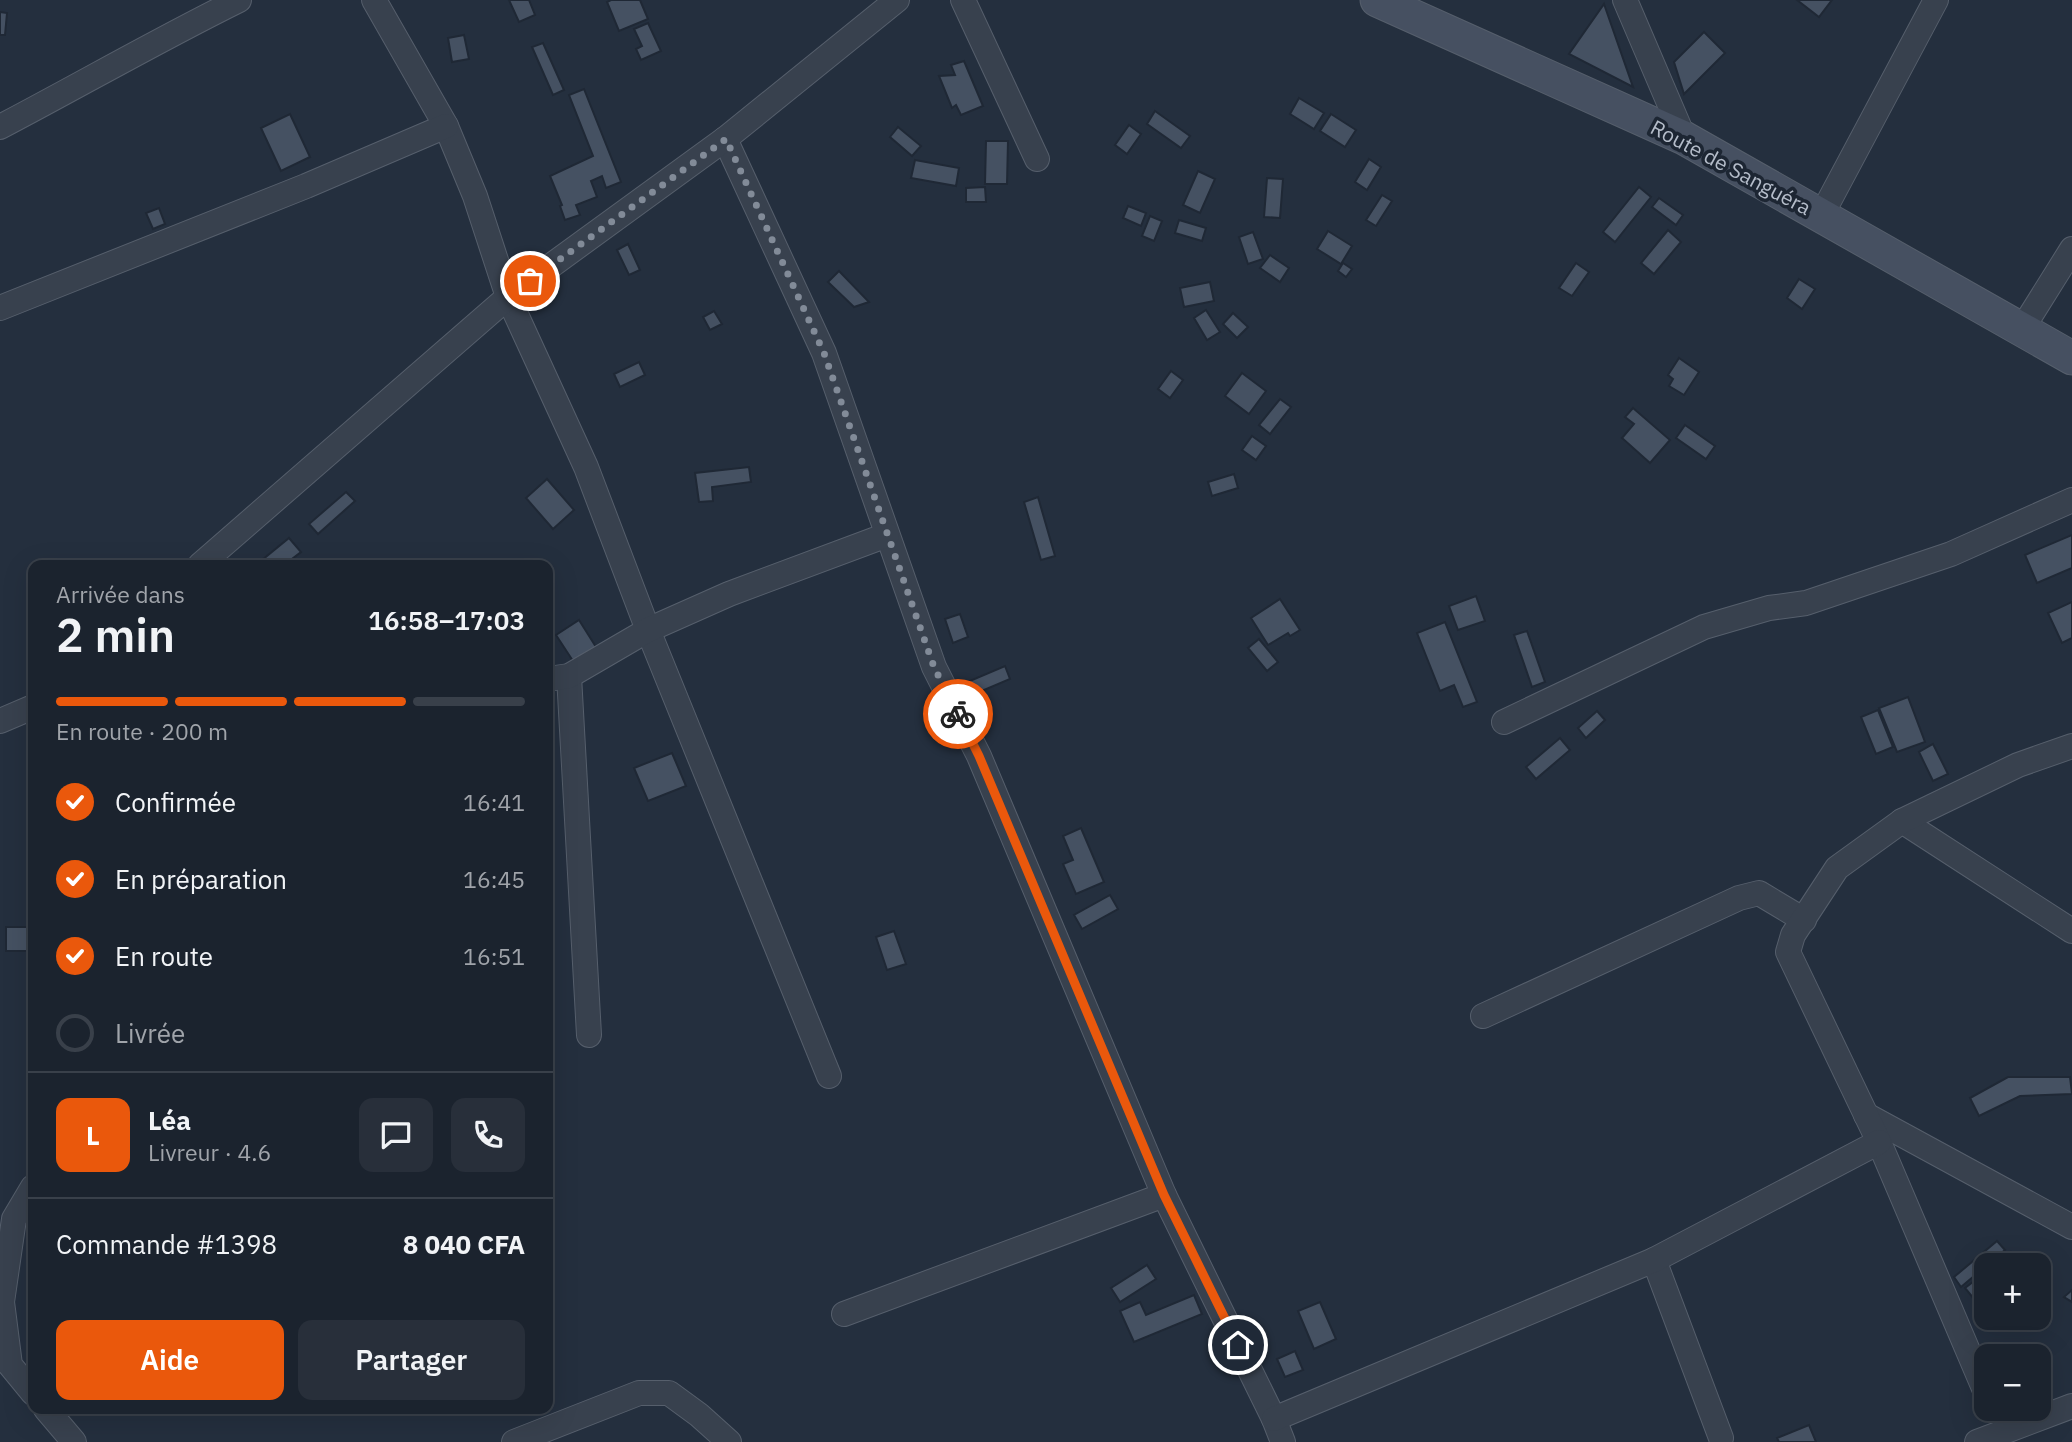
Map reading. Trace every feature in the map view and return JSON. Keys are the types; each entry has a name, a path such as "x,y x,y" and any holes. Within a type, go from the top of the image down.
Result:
{"street":[{"path":"0,128 239,0"},
{"path":"374,0 446,126 475,196 508,297 586,467 648,630 829,1076"},
{"path":"206,560 508,297 726,139 897,0"},
{"path":"963,0 1037,159"},
{"name":"Route de Sanguéra","path":"1377,0 1684,138 2072,358"},
{"path":"1625,0 1684,138"},
{"path":"1821,216 1936,0"},
{"path":"0,308 306,186 446,126"},
{"path":"726,139 824,353 934,667 979,756 1164,1195 1277,1435 1654,1260 1879,1142"},
{"path":"2022,329 2072,248"},
{"path":"1504,722 1704,627 1769,608 1806,603 1951,554 2072,500"},
{"path":"589,1035 558,678 648,630 729,594 887,535"},
{"path":"0,720 28,709"},
{"path":"1974,1366 1879,1142 1788,952 1793,935 1837,868 1902,821 2018,765 2072,746"},
{"path":"1902,821 2072,931"},
{"path":"1483,1016 1740,898 1759,893 1804,920"},
{"path":"1866,1115 2072,1227"},
{"path":"28,1195 14,1219 2,1301 10,1365 28,1387"},
{"path":"844,1314 1164,1195"},
{"path":"1654,1260 1721,1438"},
{"path":"514,1442 639,1393 669,1393 729,1442"},
{"path":"1977,1442 2072,1406"},
{"path":"50,1414 74,1442"},
{"path":"1998,1421 2003,1433"}],"building":[{"path":"509,0 529,0 535,15 519,22"},
{"path":"640,0 648,19 619,31 607,2"},
{"path":"1797,0 1832,0 1819,17"},
{"path":"1604,4 1633,87 1569,54"},
{"path":"0,12 7,13 5,35 0,35"},
{"path":"648,23 661,51 641,60 636,49 642,46 634,29"},
{"path":"1704,32 1725,53 1684,94 1674,62"},
{"path":"464,35 469,59 452,62 448,38"},
{"path":"543,43 564,90 553,95 532,47"},
{"path":"964,61 983,106 961,115 956,105 952,108 939,76 955,75 951,65"},
{"path":"584,89 621,182 606,188 602,176 591,181 597,197 576,205 580,215 565,220 550,176 593,156 569,95"},
{"path":"1299,98 1324,113 1314,129 1290,114"},
{"path":"1155,111 1190,136 1181,148 1147,124"},
{"path":"290,114 310,157 281,171 261,128"},
{"path":"1331,114 1356,130 1345,147 1320,131"},
{"path":"1129,125 1141,134 1127,154 1115,145"},
{"path":"898,127 921,146 912,156 890,137"},
{"path":"986,141 1008,141 1007,184 985,184"},
{"path":"1369,159 1381,167 1367,190 1355,182"},
{"path":"915,160 959,168 956,186 911,178"},
{"path":"1198,171 1215,179 1200,213 1183,205"},
{"path":"1267,178 1283,179 1280,218 1264,217"},
{"path":"985,187 986,202 966,202 966,188"},
{"path":"1639,187 1651,197 1615,242 1603,232"},
{"path":"1382,195 1392,201 1376,226 1366,220"},
{"path":"1659,198 1683,215 1676,225 1652,207"},
{"path":"1128,206 1146,213 1141,226 1123,218"},
{"path":"159,208 165,224 153,229 146,213"},
{"path":"1150,216 1162,221 1154,241 1142,236"},
{"path":"1179,220 1206,228 1202,241 1175,233"},
{"path":"1668,230 1681,242 1654,274 1641,263"},
{"path":"1328,231 1352,246 1341,264 1317,249"},
{"path":"1253,232 1263,259 1248,264 1239,237"},
{"path":"628,244 640,270 629,275 617,250"},
{"path":"1270,255 1289,268 1280,282 1260,268"},
{"path":"1343,263 1352,269 1346,277 1338,271"},
{"path":"1576,263 1589,272 1572,296 1559,288"},
{"path":"839,271 869,302 854,307 828,282"},
{"path":"1799,279 1815,289 1802,309 1787,298"},
{"path":"1210,282 1214,301 1184,307 1180,288"},
{"path":"1206,310 1220,332 1207,340 1194,318"},
{"path":"714,311 722,324 710,330 703,317"},
{"path":"1233,313 1248,327 1237,338 1223,324"},
{"path":"1679,358 1699,372 1684,395 1669,386 1673,379 1668,375"},
{"path":"639,362 645,375 620,387 614,374"},
{"path":"1171,371 1183,380 1170,398 1158,389"},
{"path":"1242,373 1266,391 1249,414 1225,396"},
{"path":"1280,399 1291,407 1270,434 1259,425"},
{"path":"1633,408 1670,440 1650,463 1622,438 1634,424 1625,417"},
{"path":"1685,425 1715,446 1706,459 1676,438"},
{"path":"1252,436 1266,446 1256,460 1242,450"},
{"path":"749,467 751,482 712,487 713,501 699,502 695,473"},
{"path":"1234,474 1238,488 1212,496 1208,482"},
{"path":"547,479 574,510 553,529 526,498"},
{"path":"346,492 355,501 318,534 309,524"},
{"path":"1038,497 1055,556 1041,560 1024,502"},
{"path":"2072,535 2072,568 2037,583 2025,555"},
{"path":"289,538 301,552 291,560 262,560"},
{"path":"1476,596 1485,621 1458,630 1449,606"},
{"path":"1280,599 1300,630 1290,636 1288,633 1268,645 1251,618"},
{"path":"2072,602 2072,638 2062,643 2048,613"},
{"path":"960,614 968,637 953,643 945,619"},
{"path":"579,620 596,647 573,661 556,635"},
{"path":"1445,622 1477,702 1463,707 1454,685 1440,691 1417,633"},
{"path":"1527,631 1545,682 1532,687 1514,635"},
{"path":"1259,639 1278,662 1267,671 1248,648"},
{"path":"1005,666 1010,679 970,696 965,683"},
{"path":"1908,697 1925,742 1897,752 1879,708"},
{"path":"1878,710 1893,747 1876,754 1861,717"},
{"path":"1597,711 1605,720 1586,738 1578,728"},
{"path":"1560,738 1570,750 1536,779 1526,767"},
{"path":"1933,744 1948,774 1933,781 1919,752"},
{"path":"672,753 686,786 648,801 634,768"},
{"path":"1081,828 1104,882 1076,894 1063,864 1073,860 1063,836"},
{"path":"1110,895 1118,909 1082,929 1074,915"},
{"path":"6,927 28,927 28,951 6,951"},
{"path":"894,931 906,964 887,970 876,937"},
{"path":"2008,1077 2070,1077 2072,1094 2020,1096 1979,1116 1970,1098"},
{"path":"1997,1241 2005,1250 2001,1253 1983,1253"},
{"path":"1974,1260 1974,1276 1961,1287 1954,1277"},
{"path":"1147,1265 1156,1279 1120,1302 1111,1288"},
{"path":"1974,1281 1974,1299 1965,1288"},
{"path":"2072,1290 2072,1302 2064,1297"},
{"path":"1194,1295 1202,1314 1134,1342 1120,1311 1140,1302 1146,1315"},
{"path":"1320,1302 1336,1339 1314,1349 1298,1311"},
{"path":"1295,1351 1303,1370 1285,1377 1277,1359"},
{"path":"1809,1425 1816,1442 1779,1442 1777,1438"}],"way so far":[{"path":"530,281 726,139 824,353 934,667 958,714"}],"route":[{"path":"958,714 979,756 1164,1195 1238,1345"}]}
